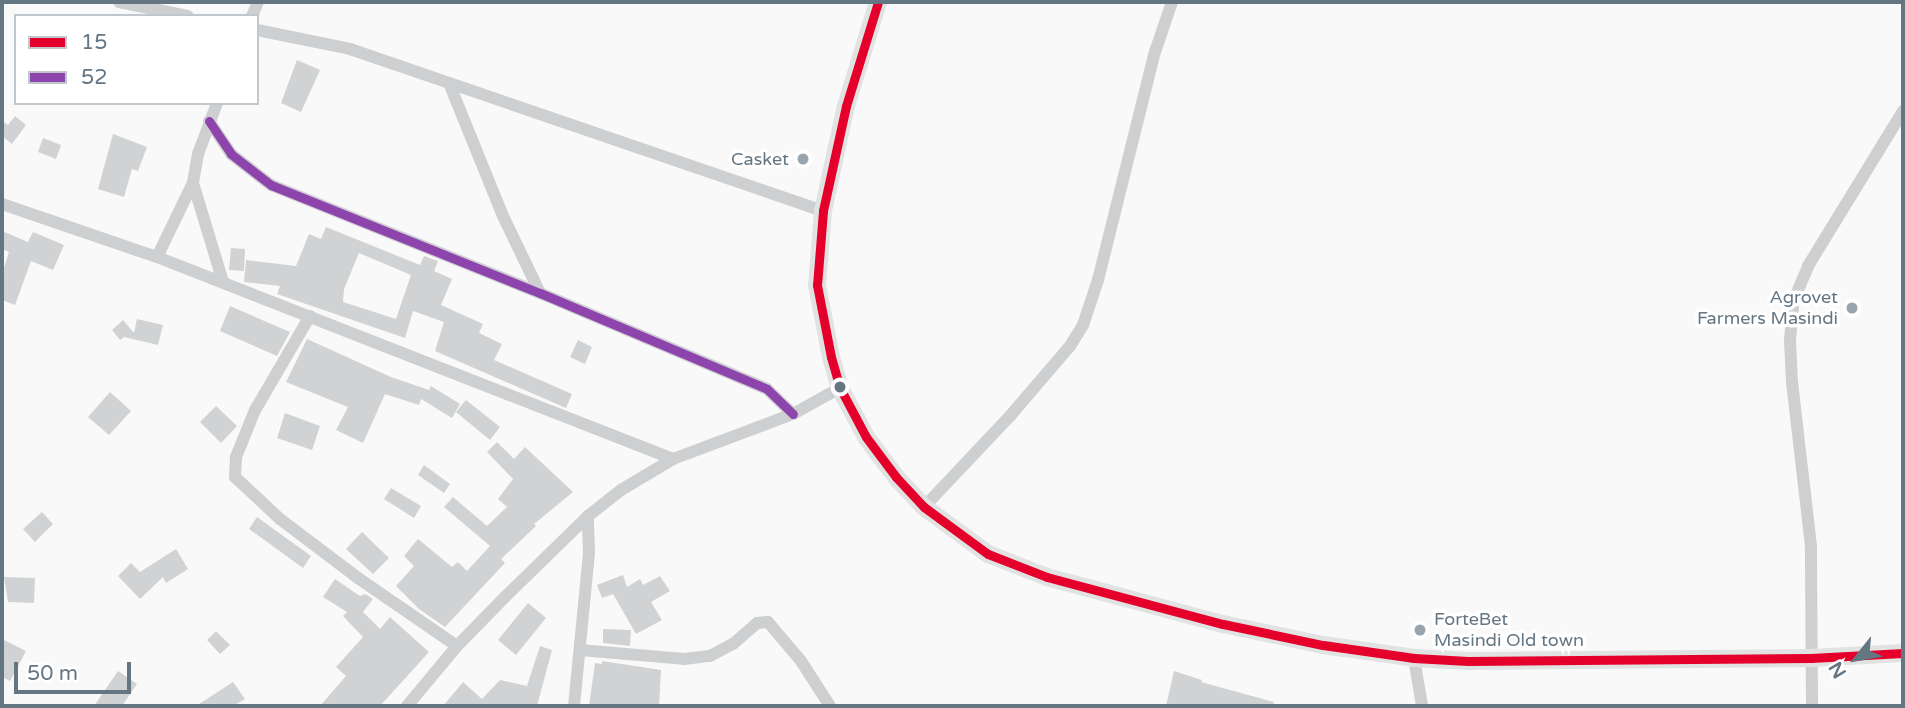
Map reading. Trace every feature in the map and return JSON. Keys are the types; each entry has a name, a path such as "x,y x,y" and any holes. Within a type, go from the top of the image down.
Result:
{"main road":[{"path":"878,2 846,107 823,211 817,285 840,388 866,437 924,507 988,554 1047,577 1223,624 1323,645 1413,658 1468,661 1811,657 1903,653"}],"street":[{"path":"120,2 178,14"},
{"path":"924,507 1010,416 1070,346 1083,325 1098,280 1152,62 1172,2"},
{"path":"259,30 349,49 823,211"},
{"path":"449,83 503,216 540,293"},
{"path":"157,257 193,183 198,154 216,105"},
{"path":"1812,706 1811,546 1792,383 1790,340 1793,302 1808,266 1903,111"},
{"path":"209,121 237,160 271,185 540,293 767,389 793,414"},
{"path":"193,183 223,282"},
{"path":"2,204 223,282 673,459"},
{"path":"310,316 255,410 236,457 235,477 257,499 335,561 457,646"},
{"path":"407,706 457,646 588,516 621,490 673,459 793,414 840,388"},
{"path":"574,706 590,553 588,516"},
{"path":"580,650 684,659 710,656 733,644 757,623 768,622 801,661 830,706"},
{"path":"1413,658 1422,706"}],"building":[{"path":"297,60 320,70 301,112 281,103"},
{"path":"15,116 26,125 12,144 2,136 2,121 8,125"},
{"path":"113,134 147,147 138,171 132,169 124,197 98,189"},
{"path":"43,138 61,145 56,159 38,152"},
{"path":"326,227 420,265 424,256 438,261 434,271 452,279 441,305 483,324 479,333 502,344 494,360 572,394 566,408 435,351 444,322 413,311 405,338 277,294 280,286 244,282 246,260 296,266 309,234 321,239","holes":["359,253 411,275 396,319 343,302 344,289"]},
{"path":"2,231 28,242 33,232 64,245 53,270 31,261 15,305 2,300 2,274 9,252 2,249"},
{"path":"231,248 245,249 244,271 229,270"},
{"path":"230,306 290,332 277,356 220,331"},
{"path":"137,319 163,325 158,345 124,337 120,340 112,330 123,320 134,333"},
{"path":"307,339 391,377 429,390 431,386 460,404 452,418 421,399 419,405 385,394 363,443 336,430 348,407 286,382"},
{"path":"578,340 592,347 585,364 570,357"},
{"path":"110,392 131,411 109,435 88,417"},
{"path":"466,400 500,427 490,440 456,412"},
{"path":"216,406 237,426 221,443 200,422"},
{"path":"285,413 320,426 312,450 277,438"},
{"path":"497,442 514,459 525,447 573,492 534,524 536,526 501,559 505,563 445,627 419,609 396,586 414,566 404,556 418,539 452,567 458,562 467,571 490,546 444,507 453,497 487,526 507,507 498,499 513,479 487,452"},
{"path":"424,465 450,484 444,493 418,475"},
{"path":"391,488 421,506 414,518 384,499"},
{"path":"42,512 53,524 35,542 23,529"},
{"path":"257,517 311,556 303,568 249,529"},
{"path":"362,532 389,558 373,574 346,549"},
{"path":"176,549 188,569 166,583 163,577 140,599 118,576 131,563 140,572"},
{"path":"623,575 627,587 640,579 643,585 660,576 670,591 651,602 662,620 636,634 613,594 602,598 597,585"},
{"path":"4,577 35,578 34,603 8,602"},
{"path":"335,579 360,596 365,594 373,599 363,612 380,629 390,617 429,652 380,706 320,706 346,676 336,667 363,637 343,616 347,612 323,597"},
{"path":"528,603 546,618 516,655 498,640"},
{"path":"603,629 631,630 630,646 603,643"},
{"path":"216,631 230,645 220,654 207,640"},
{"path":"2,639 26,651 10,681 2,677"},
{"path":"540,646 552,650 537,706 443,706 463,682 482,699 500,680 527,686"},
{"path":"602,661 661,670 659,706 589,706 595,663 602,664"},
{"path":"118,671 137,684 122,706 94,706"},
{"path":"1174,671 1202,680 1201,682 1274,702 1273,706 1166,706"},
{"path":"233,682 245,699 233,706 196,706"}],"transit line":[{"name":"15","path":"878,2 846,106 823,211 817,285 831,357 840,388 866,437 896,477 924,507 988,554 1047,577 1223,624 1323,645 1414,658 1468,661 1811,658 1903,653"},
{"name":"52","path":"209,121 231,154 271,185 540,293 767,389 793,414"}],"place":[{"name":"Casket","path":"803,159"},
{"name":"Agrovet Farmers Masindi","path":"1852,308"},
{"name":"ForteBet Masindi Old town","path":"1420,630"}]}
